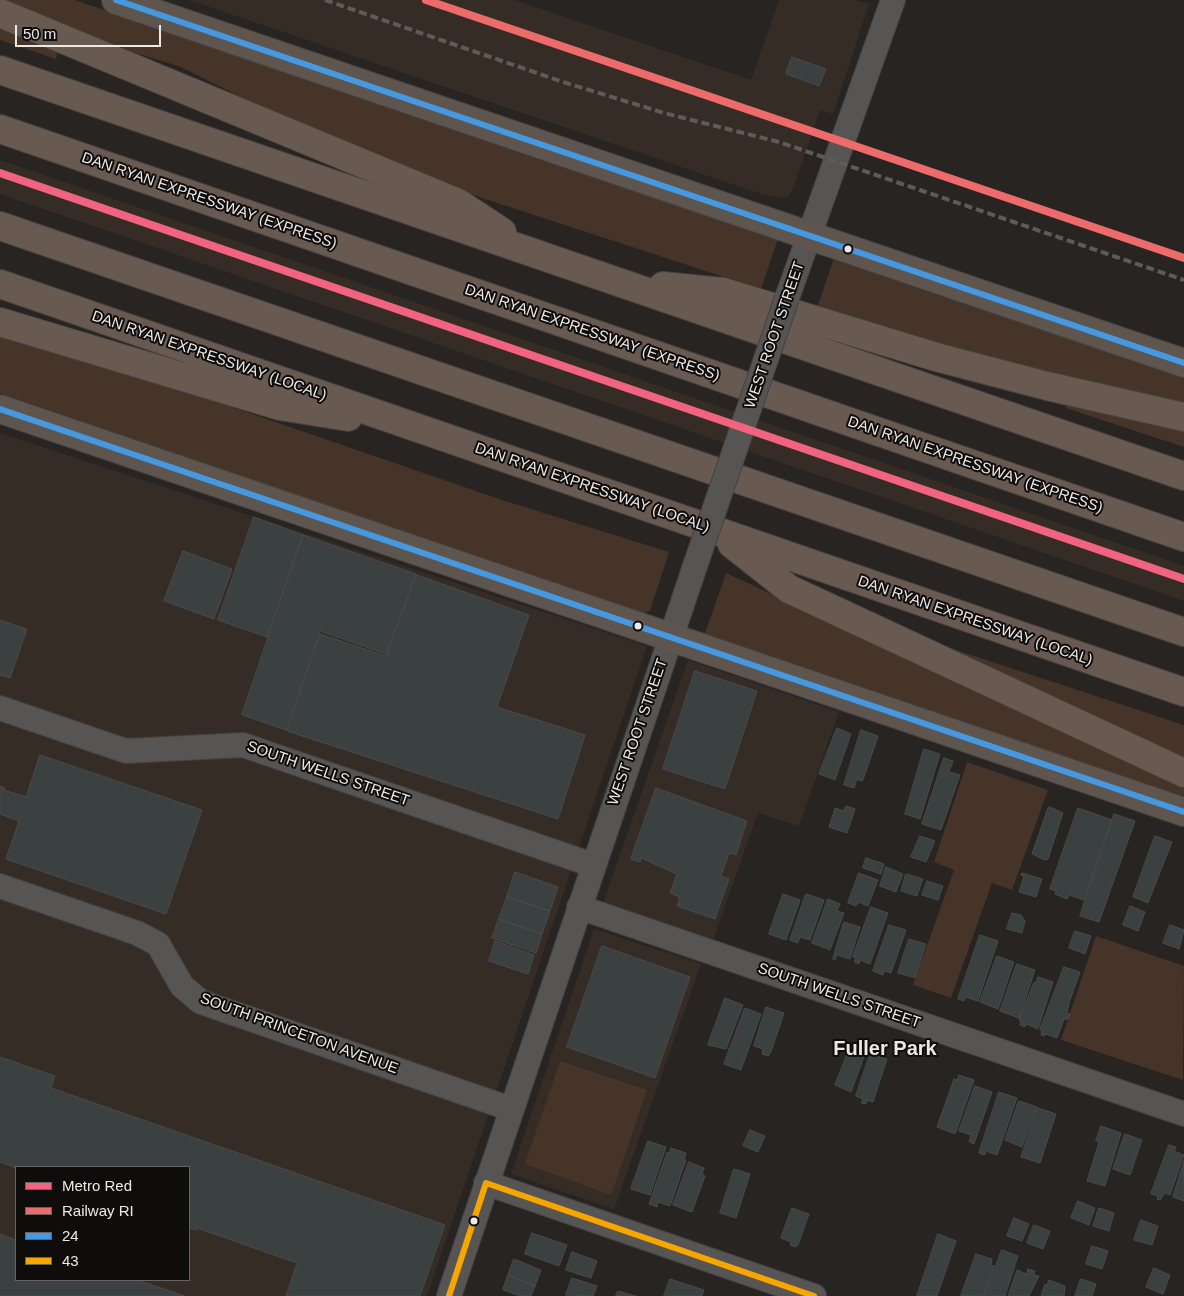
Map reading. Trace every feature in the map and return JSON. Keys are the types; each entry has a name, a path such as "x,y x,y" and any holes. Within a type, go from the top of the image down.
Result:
{"highway":[{"path":"0,12 458,203 532,252"},
{"path":"0,70 1184,476"},
{"name":"DAN RYAN EXPRESSWAY (EXPRESS)","path":"0,129 1184,537"},
{"path":"0,226 1184,632"},
{"path":"617,282 723,292 936,357 1047,386 1184,417"},
{"name":"DAN RYAN EXPRESSWAY (LOCAL)","path":"0,284 1184,692"},
{"path":"0,322 280,406 429,431"},
{"path":"717,532 789,590 1184,772"}],"main road":[{"path":"116,0 810,234 1184,363"},
{"path":"0,409 670,639 1184,812"}],"street":[{"name":"WEST ROOT STREET","path":"449,1296 695,566 787,298 893,0"},
{"name":"SOUTH WELLS STREET","path":"0,708 126,751 243,745 593,865"},
{"name":"SOUTH PRINCETON AVENUE","path":"0,886 137,934 158,944 182,986 201,1002 511,1109"},
{"name":"SOUTH WELLS STREET","path":"579,908 1184,1114"},
{"path":"486,1183 766,1288 814,1296"}],"shaded area":[{"path":"0,0 75,0 778,239 761,289 482,198 383,161 255,104 181,67 92,39"},
{"path":"189,0 515,0 751,80 779,0 856,0 869,4 833,114 820,110 793,189 789,196 781,198 761,194"},
{"path":"0,25 58,49 56,59 0,40"},
{"path":"0,160 1184,566 1184,601 0,194"},
{"path":"834,258 1184,378 1184,405 995,360 817,308"},
{"path":"0,337 142,376 502,500 669,552 650,611 640,614 0,393"},
{"path":"1068,402 1184,429 1184,447 1066,408"},
{"path":"0,433 647,646 427,1296 0,1296"},
{"path":"726,573 1184,785 1184,799 704,636"},
{"path":"950,648 1184,725 1184,762 949,652"},
{"path":"688,660 839,712 799,826 758,813 712,943 602,906"},
{"path":"967,762 1048,790 1012,890 992,883 951,998 913,985 954,870 934,862"},
{"path":"594,929 701,964 614,1209 511,1174"},
{"path":"1096,936 1184,966 1183,1080 1061,1040"},
{"path":"560,1061 647,1090 611,1195 525,1164"}],"building":[{"path":"792,57 826,69 819,86 786,74"},
{"path":"254,517 303,535 267,637 218,620"},
{"path":"303,535 416,574 386,654 320,631 286,730 242,715"},
{"path":"183,551 232,569 214,619 164,601"},
{"path":"417,575 529,615 497,707 585,735 558,819 287,731 320,634 386,656"},
{"path":"0,620 27,629 10,678 0,675"},
{"path":"695,671 757,691 725,789 663,769"},
{"path":"837,728 851,734 835,780 819,774"},
{"path":"861,730 878,736 864,777 862,781 858,780 858,776 854,788 844,785"},
{"path":"924,749 940,754 920,819 905,814"},
{"path":"40,755 202,810 166,914 6,859 19,821 0,814 0,786 5,788 4,790 26,797"},
{"path":"944,758 953,761 949,772 960,775 941,830 922,824"},
{"path":"656,788 747,821 736,855 729,853 721,876 729,879 715,919 677,906 680,897 670,893 677,874 641,858 640,862 631,859"},
{"path":"846,806 855,809 847,833 829,827 835,808 844,811"},
{"path":"1050,807 1063,813 1048,859 1045,860 1032,854 1048,808"},
{"path":"1078,808 1112,820 1084,900 1069,895 1067,899 1055,894 1056,891 1050,889"},
{"path":"1114,814 1135,821 1099,922 1080,916"},
{"path":"920,836 935,841 926,862 911,857"},
{"path":"1155,836 1172,842 1148,903 1133,897"},
{"path":"866,858 884,864 881,874 863,868"},
{"path":"886,867 903,874 896,892 880,886"},
{"path":"515,872 558,887 550,911 507,897"},
{"path":"859,873 878,880 868,906 858,902 856,906 848,903"},
{"path":"1022,873 1042,879 1036,897 1019,892 1024,876 1021,875"},
{"path":"906,874 923,879 917,896 901,891"},
{"path":"927,881 943,886 938,900 922,895"},
{"path":"783,894 800,900 786,940 769,934"},
{"path":"806,894 824,900 810,940 800,937 798,943 790,940"},
{"path":"507,897 550,911 542,934 499,919"},
{"path":"828,899 840,904 837,911 844,913 830,950 812,943"},
{"path":"1130,906 1145,912 1138,931 1123,925"},
{"path":"871,907 888,913 870,964 860,960 859,964 854,962 856,958 853,957"},
{"path":"1012,913 1021,915 1025,921 1022,933 1007,929"},
{"path":"499,919 542,934 536,953 492,938"},
{"path":"844,922 860,927 850,959 837,955 835,960 833,959"},
{"path":"889,925 906,930 891,973 884,971 883,975 873,971"},
{"path":"1170,925 1184,930 1179,949 1163,943"},
{"path":"1075,931 1091,936 1085,954 1069,948"},
{"path":"980,935 998,941 978,1001 965,997 964,1001 958,999"},
{"path":"909,939 926,944 915,978 898,973"},
{"path":"495,941 534,955 528,974 489,961"},
{"path":"602,946 690,977 655,1078 567,1047"},
{"path":"997,956 1014,962 998,1009 980,1002"},
{"path":"1017,964 1035,970 1019,1018 1000,1011"},
{"path":"1064,967 1080,972 1069,1003 1067,1013 1070,1014 1068,1019 1064,1019 1057,1038 1046,1034 1044,1036 1041,1035 1042,1031 1040,1030"},
{"path":"1038,977 1053,982 1038,1029 1026,1024 1025,1027 1020,1025 1021,1021 1019,1020 1034,982 1036,983"},
{"path":"725,998 743,1005 726,1049 708,1045"},
{"path":"766,1007 784,1013 768,1056 762,1054 763,1049 754,1046"},
{"path":"745,1008 761,1014 741,1070 724,1064"},
{"path":"851,1045 866,1051 851,1092 835,1085"},
{"path":"870,1054 887,1059 873,1102 867,1100 866,1104 861,1103 863,1099 856,1096"},
{"path":"0,1057 55,1076 51,1088 445,1225 420,1296 286,1296 297,1263 197,1228 196,1230 190,1228 190,1166 15,1166 15,1168 0,1162"},
{"path":"959,1075 974,1080 955,1134 937,1127 954,1079 957,1080"},
{"path":"975,1086 992,1092 974,1144 969,1142 971,1135 959,1131"},
{"path":"999,1092 1017,1098 997,1155 986,1151 985,1155 979,1153"},
{"path":"1019,1101 1037,1107 1022,1147 1005,1140"},
{"path":"1038,1108 1056,1114 1040,1163 1021,1157"},
{"path":"1101,1126 1121,1133 1105,1186 1087,1181 1099,1142 1096,1141"},
{"path":"750,1130 765,1136 758,1152 743,1146"},
{"path":"1125,1134 1142,1140 1130,1175 1113,1169"},
{"path":"648,1141 666,1147 650,1195 631,1189"},
{"path":"1169,1145 1176,1147 1174,1151 1184,1155 1170,1195 1165,1193 1160,1200 1157,1199 1158,1196 1151,1194"},
{"path":"671,1148 686,1153 684,1159 686,1160 670,1206 658,1202 657,1207 649,1204 667,1152 669,1153"},
{"path":"1184,1161 1184,1201 1173,1197"},
{"path":"689,1162 704,1168 702,1174 705,1176 692,1212 673,1205"},
{"path":"734,1169 750,1174 736,1218 720,1213"},
{"path":"1078,1201 1095,1208 1089,1225 1071,1218"},
{"path":"792,1208 809,1214 798,1245 795,1247 790,1245 791,1242 781,1238"},
{"path":"1099,1208 1114,1213 1109,1231 1093,1226"},
{"path":"1014,1218 1029,1224 1022,1241 1007,1236"},
{"path":"1141,1220 1158,1226 1152,1245 1134,1240"},
{"path":"1034,1225 1050,1231 1043,1249 1027,1243"},
{"path":"532,1233 567,1245 559,1266 525,1254"},
{"path":"0,1234 15,1240 15,1281 140,1281 185,1296 0,1296"},
{"path":"938,1234 956,1241 937,1296 917,1296"},
{"path":"1092,1246 1108,1251 1102,1269 1086,1264"},
{"path":"1002,1250 1018,1256 1005,1296 984,1296"},
{"path":"572,1252 597,1261 591,1278 566,1270"},
{"path":"976,1254 992,1259 991,1265 994,1266 983,1296 961,1296"},
{"path":"514,1259 541,1270 535,1286 508,1275"},
{"path":"1154,1268 1170,1275 1163,1294 1146,1287"},
{"path":"1028,1269 1035,1271 1034,1275 1039,1276 1029,1296 1008,1296 1017,1270 1027,1274"},
{"path":"508,1275 535,1286 531,1296 520,1296 503,1290"},
{"path":"572,1278 597,1286 593,1296 566,1295"},
{"path":"670,1279 704,1290 702,1296 664,1296"},
{"path":"1081,1279 1096,1284 1092,1296 1075,1296"},
{"path":"1049,1280 1065,1286 1064,1296 1041,1296 1045,1284 1047,1285"},
{"path":"618,1291 636,1296 616,1296"}],"railway":[{"path":"325,0 560,81 664,113 779,142 1184,280"}],"metro line":[{"name":"Red","path":"0,173 1184,579"}],"rail line":[{"name":"RI","path":"426,0 1184,258"}],"transit line":[{"name":"24","path":"116,0 1184,363"},
{"name":"24","path":"0,409 1184,812"},
{"name":"43","path":"486,1183 814,1296"},
{"name":"43","path":"449,1296 486,1183"}],"district":[{"name":"Fuller Park","path":"885,1049"}]}
